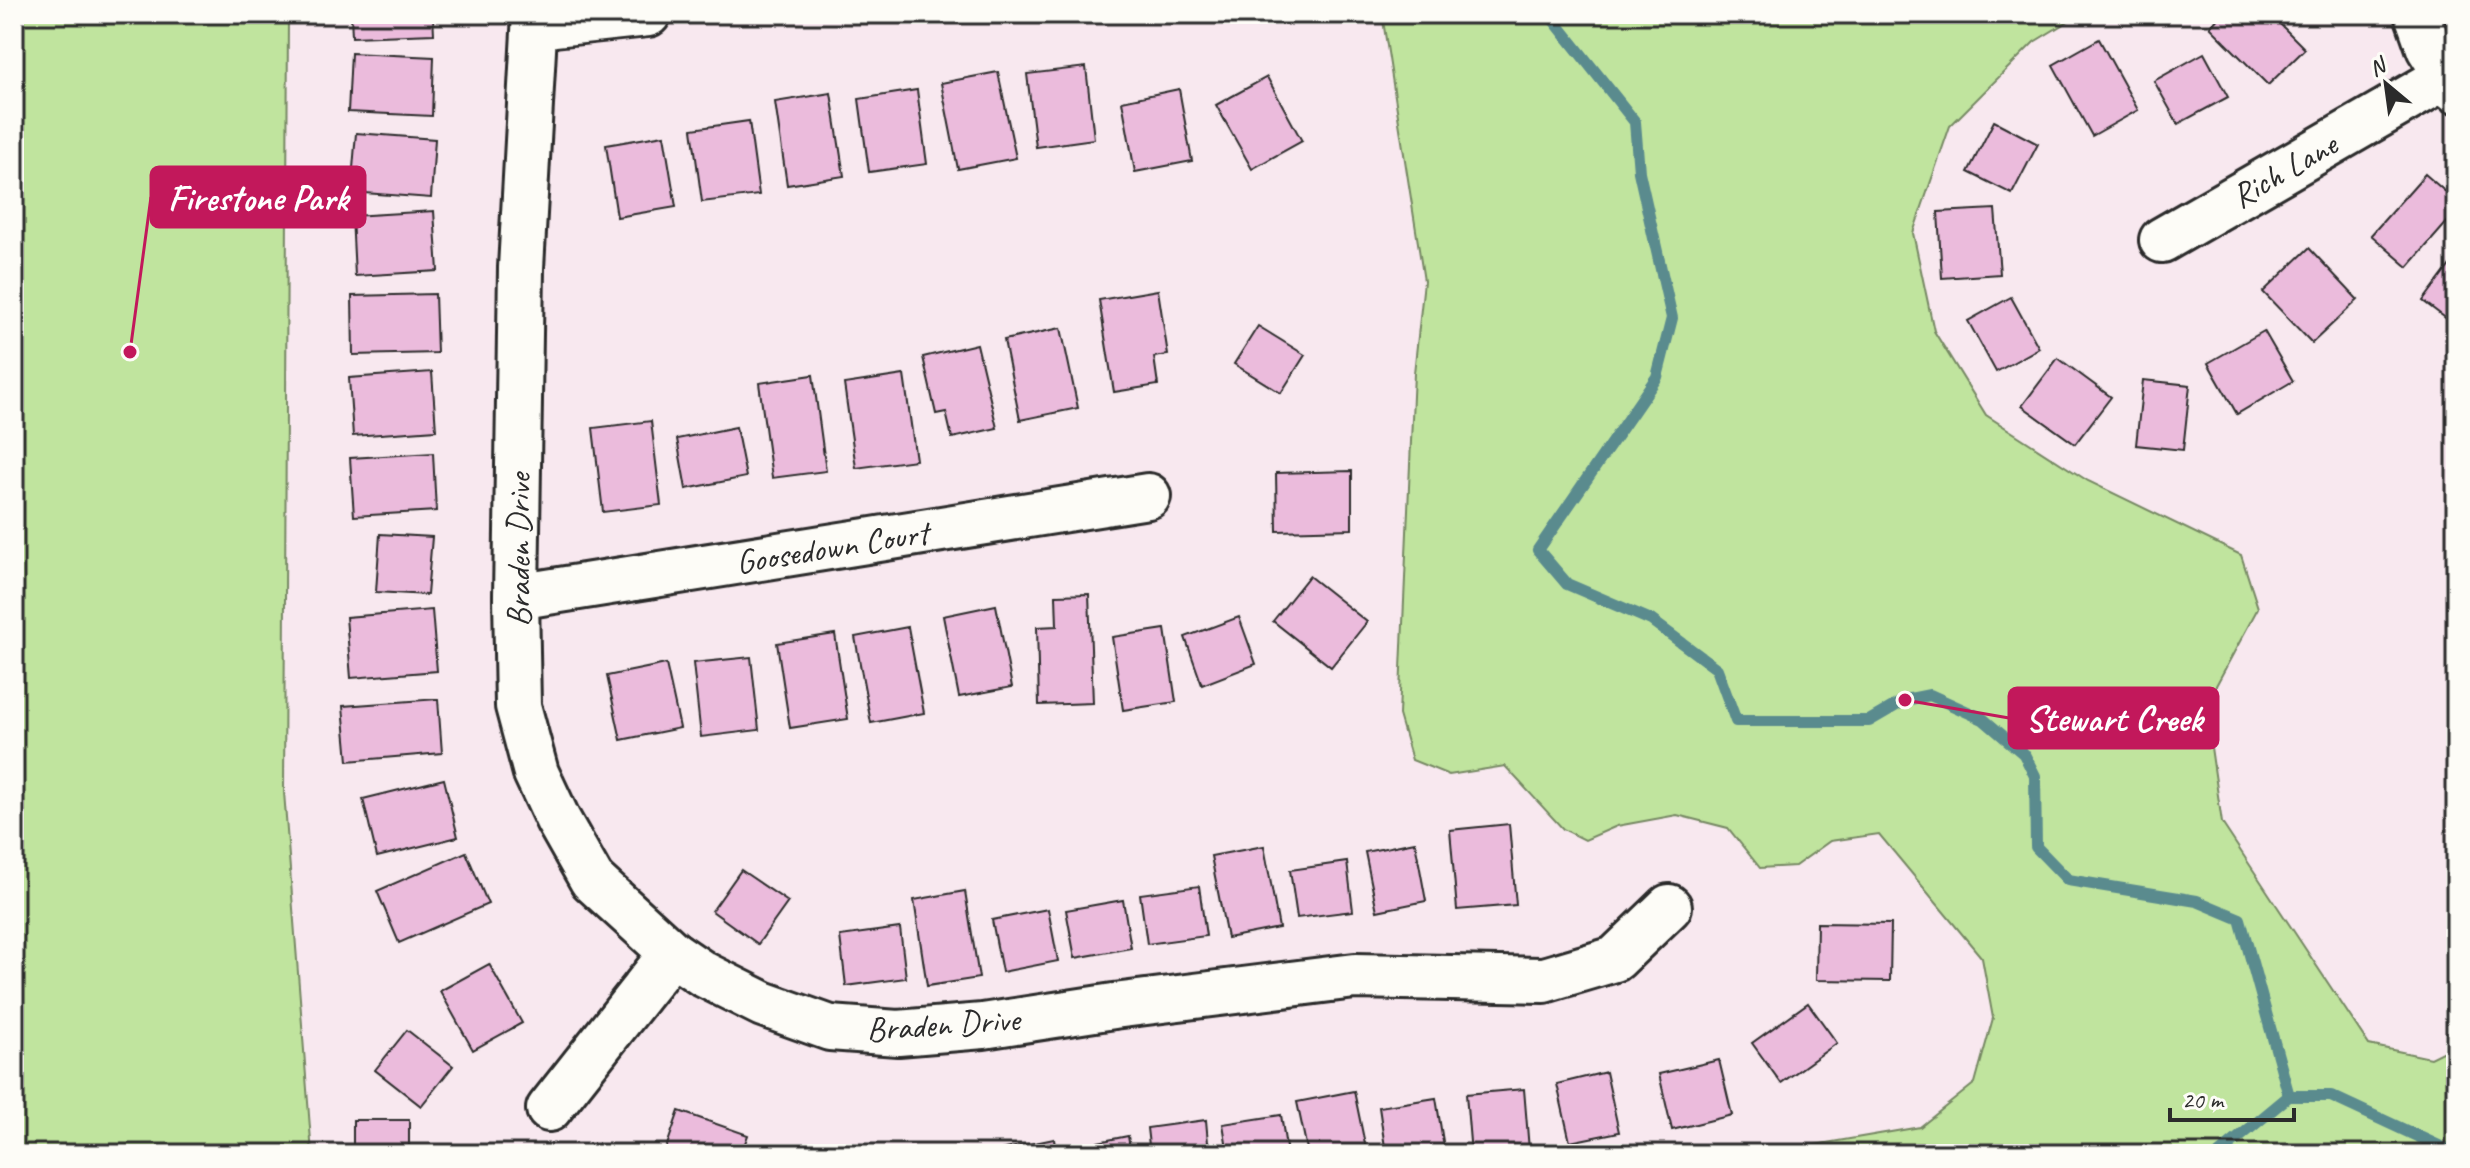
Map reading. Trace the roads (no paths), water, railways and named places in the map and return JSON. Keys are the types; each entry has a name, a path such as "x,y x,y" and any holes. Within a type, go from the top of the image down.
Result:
{"street":[{"path":"535,20 648,14"},
{"path":"2417,14 2429,48 2452,83"},
{"name":"Braden Drive","path":"535,20 521,268 516,597 518,706 536,773 592,880 672,953 703,974 763,1004 830,1028 898,1033 983,1026 1355,976 1544,980 1615,959 1669,907"},
{"name":"Rich Lane","path":"2162,240 2452,83"},
{"name":"Goosedown Court","path":"516,597 1148,496"},
{"path":"549,1109 672,953"}],"waterway":[{"path":"1549,14 1635,122 1639,172 1672,318 1657,377 1538,550 1567,584 1651,620 1717,669 1736,721 1869,721 1905,700 1930,695 1983,719 2024,754 2035,776 2036,847 2068,880 2197,901 2240,919 2289,1096"},
{"path":"2289,1096 2331,1096 2456,1154"},
{"path":"2219,1154 2289,1096"}],"place":[{"name":"Firestone Park","path":"130,352"},
{"name":"Stewart Creek","path":"1905,700"}]}
